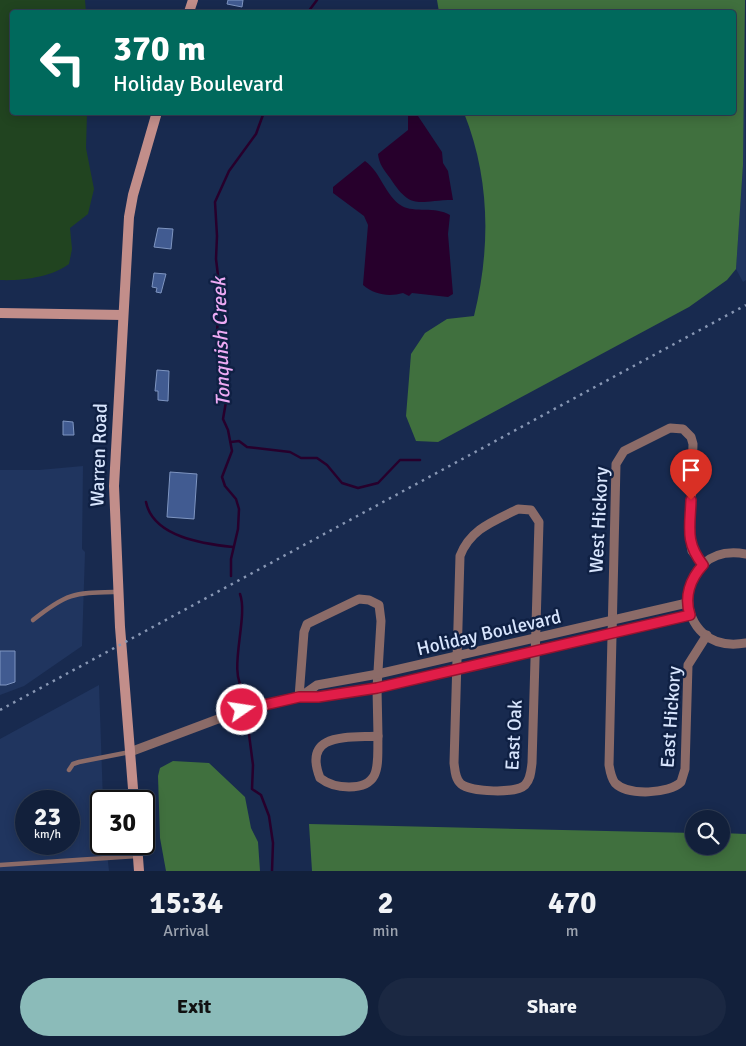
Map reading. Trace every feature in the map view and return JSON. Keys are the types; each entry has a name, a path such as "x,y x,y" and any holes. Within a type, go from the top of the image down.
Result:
{"main road":[{"name":"Warren Road","path":"133,790 118,592 114,486 129,217 156,115"},
{"path":"0,313 123,315"},
{"path":"138,856 139,871"}],"street":[{"name":"West Hickory","path":"611,621 616,464 624,451 670,428 683,429 691,437 693,444 690,538 692,551 703,565"},
{"name":"East Oak","path":"518,509 531,510 539,522 534,652 532,763 526,784 513,790 493,791 467,787 460,783 455,775 454,763 460,556 465,544 476,532 518,509"},
{"path":"746,554 720,555 703,565 689,586 687,603 690,615 706,635 724,643 746,643"},
{"path":"299,697 304,632 307,624 359,600 369,600 379,606 381,621 377,688 378,736 377,768 374,778 367,785 337,787 320,778 316,757 320,746 328,740 378,736"},
{"name":"Holiday Boulevard","path":"299,697 317,685 378,674 534,640 687,603"},
{"name":"Holiday Boulevard","path":"130,752 242,710 299,697 318,697 377,688 690,615"},
{"name":"East Hickory","path":"611,621 608,764 616,784 634,791 668,791 681,782 685,769 688,665 706,635"}],"lane":[{"path":"33,620 55,602 69,595 118,592"},
{"path":"69,770 73,764 79,762 130,752"},
{"path":"1,871 0,865 138,856"}],"shaded area":[{"path":"745,0 746,280 743,282 736,269 743,165"},
{"path":"408,115 417,115 442,152 443,163 448,171 453,200 417,202 410,200 398,189 382,167 378,154 408,130"},
{"path":"365,161 375,171 391,196 402,206 412,209 444,212 450,215 448,234 453,294 448,297 412,293 409,296 403,293 387,295 372,291 363,285 368,225 364,216 333,193 333,187"},
{"path":"83,466 82,549 85,552 82,646 24,686 0,695 0,470 39,470"},
{"path":"99,685 103,790 90,790 90,855 107,855 109,871 0,871 0,739"}],"green space":[{"path":"0,0 85,0 86,10 10,10 10,115 87,115 86,148 94,189 88,214 70,228 72,249 69,264 45,275 18,280 0,280"},
{"path":"437,0 745,0 743,165 736,269 727,280 689,307 438,442 416,441 406,416 411,354 425,333 447,319 474,316 480,290 485,239 483,188 473,138 465,115 736,115 736,10 439,10"},
{"path":"173,761 209,763 245,797 251,828 258,842 260,871 166,871 160,838 158,776 160,768"},
{"path":"309,824 685,833 685,855 730,855 730,833 746,834 746,871 312,871"}],"building":[{"path":"228,0 243,0 242,7 227,4"},
{"path":"158,228 173,229 171,249 154,247"},
{"path":"154,273 166,274 161,293 156,292 157,288 152,287"},
{"path":"157,370 169,371 168,401 158,400 158,391 155,391"},
{"path":"63,421 73,422 74,435 63,435"},
{"path":"170,472 197,474 194,519 167,517"},
{"path":"0,651 15,651 15,682 6,685 0,685"}],"waterway":[{"name":"Tonquish Creek","path":"310,10 317,0"},
{"name":"Tonquish Creek","path":"231,576 231,559 238,529 239,509 236,499 225,486 222,477 232,451 228,430 223,419 227,396 217,332 220,292 216,259 215,202 229,171 256,134 263,115"},
{"path":"231,442 239,441 247,447 290,452 301,458 317,458 327,465 342,483 358,488 378,483 400,460 420,460"},
{"path":"146,502 151,514 158,523 169,531 195,541 233,547"},
{"name":"Tonquish Creek","path":"240,594 242,617 237,672 240,683 245,691"},
{"name":"Tonquish Creek","path":"247,719 253,765 252,789 261,795 269,816 273,843 272,871"}],"railway":[{"path":"0,710 746,305"}],"route":[{"path":"242,710 299,697 318,697 377,688 690,615 687,602 689,586 695,574 703,565 692,551 690,538 691,500"}]}
